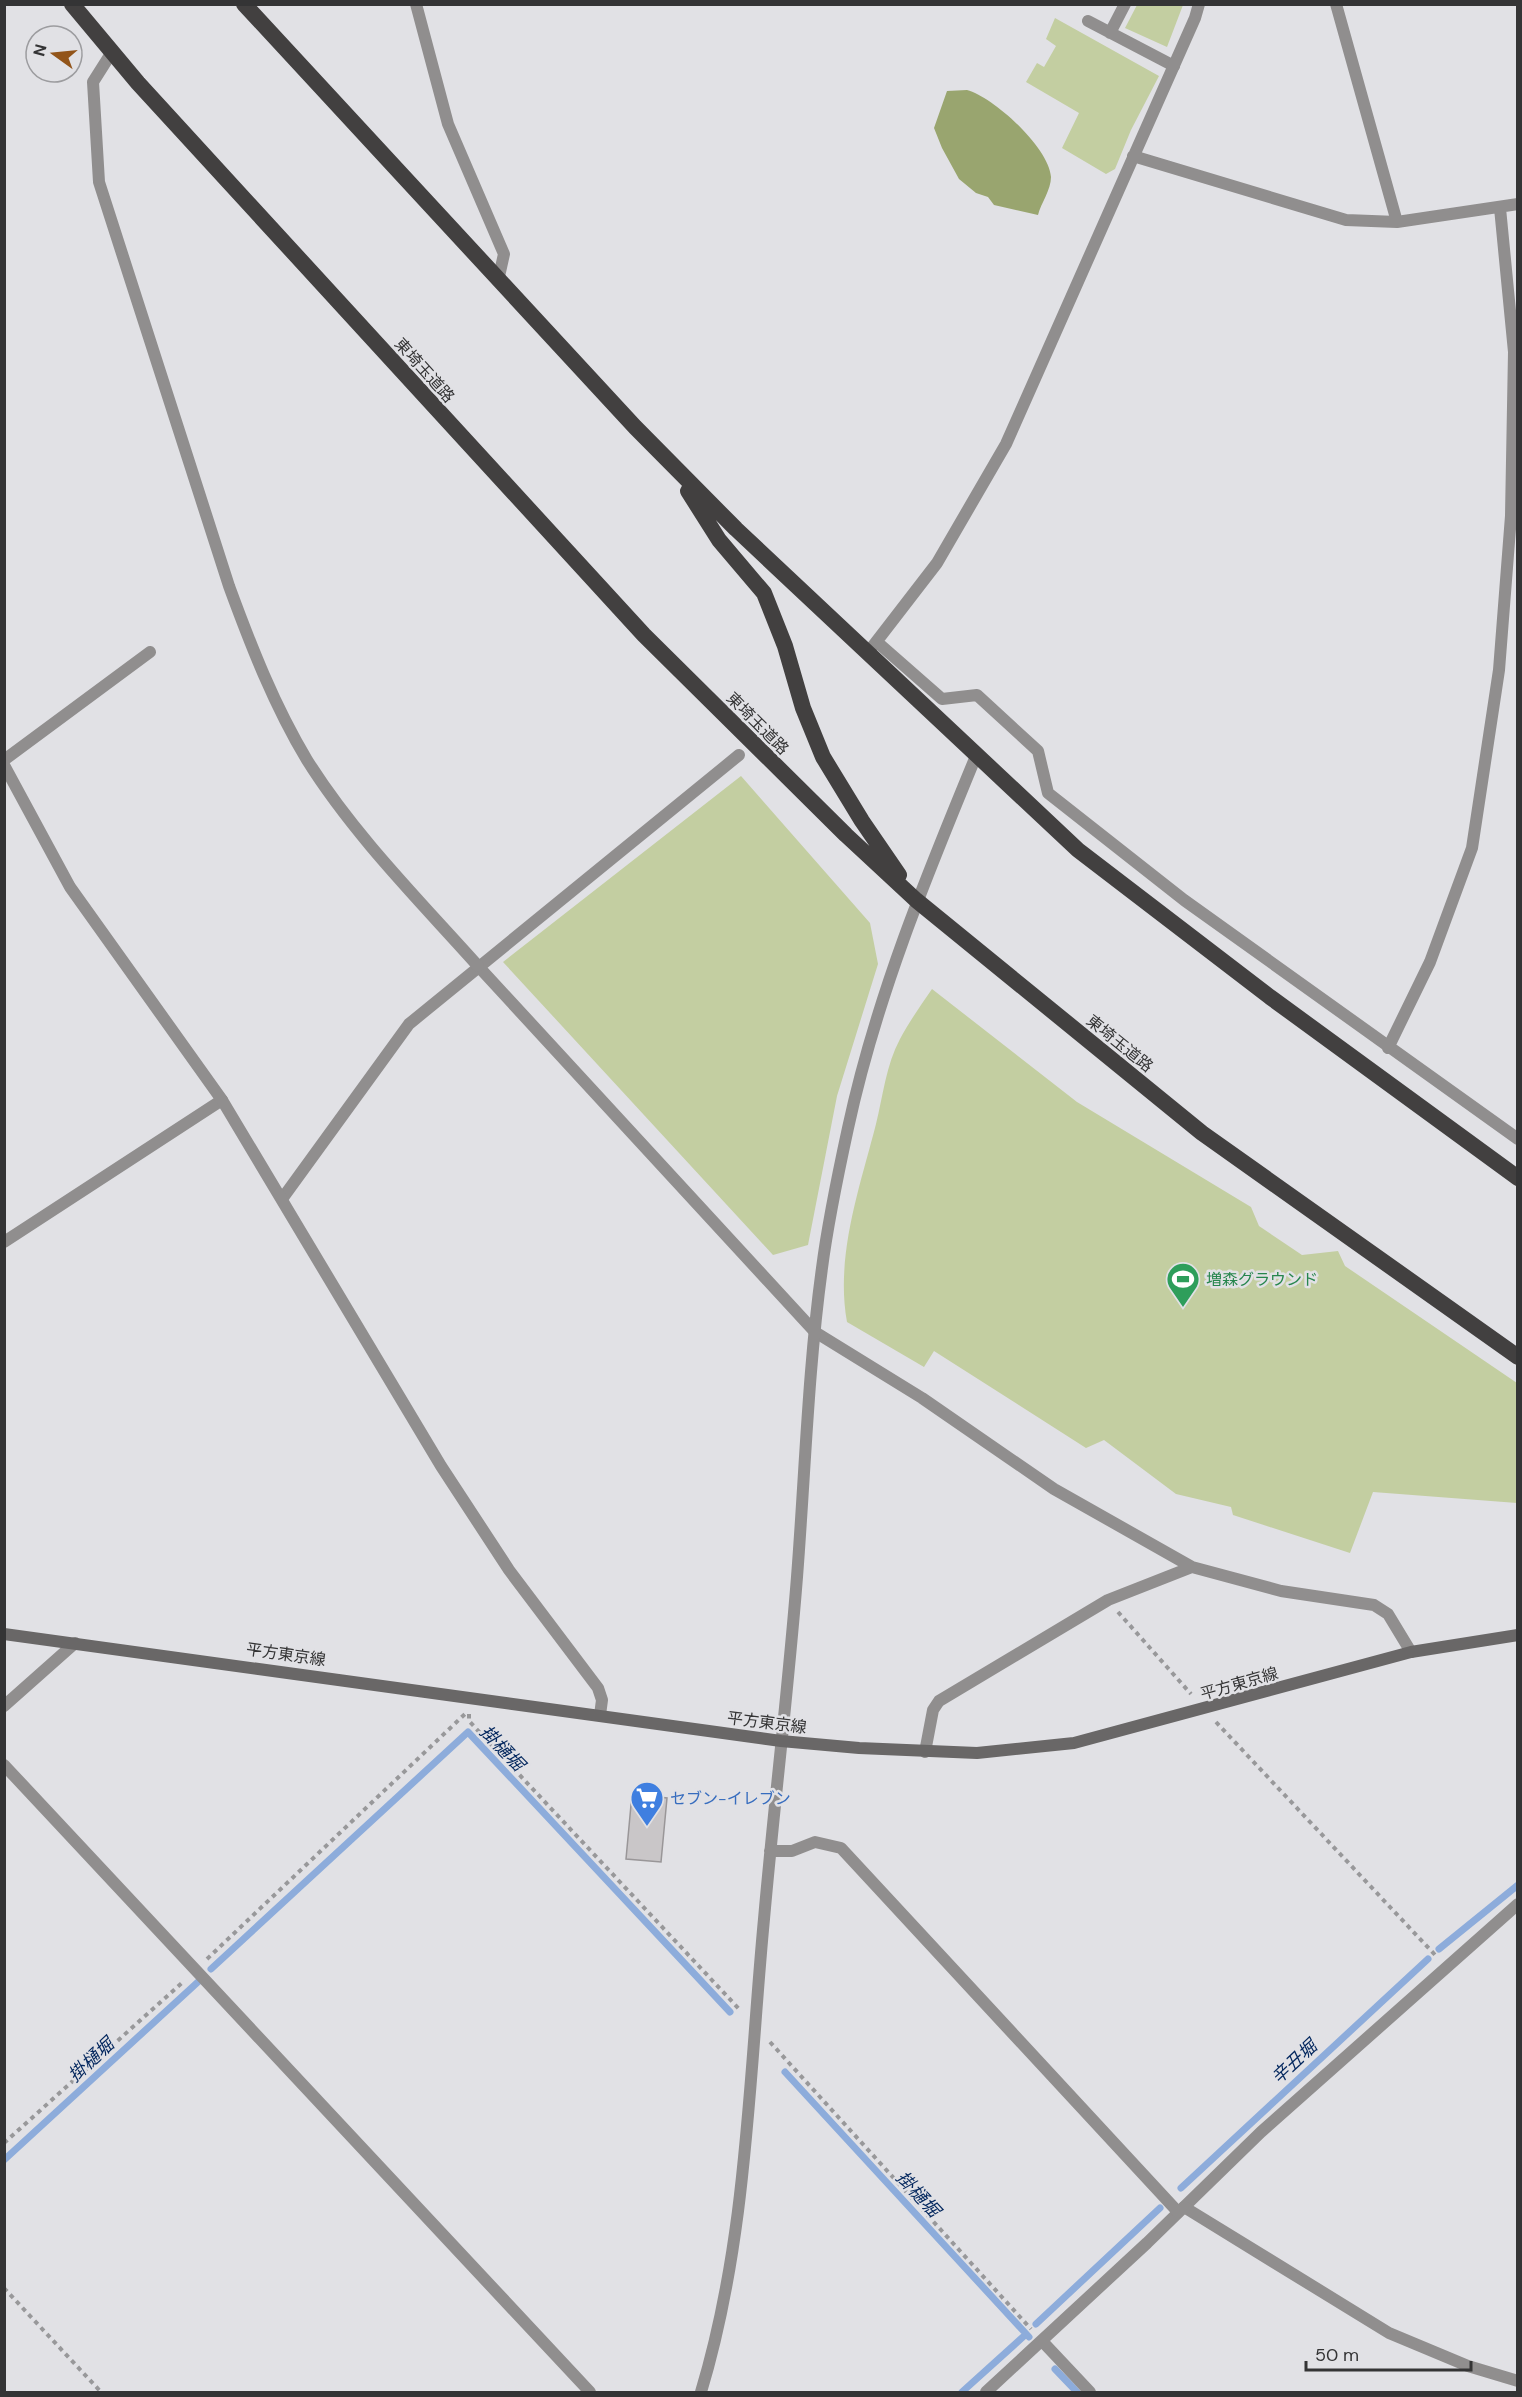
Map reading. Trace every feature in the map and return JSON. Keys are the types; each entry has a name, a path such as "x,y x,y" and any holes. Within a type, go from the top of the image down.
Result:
{"highway":[{"name":"東埼玉道路","path":"72,4 112,52 644,635 846,835 916,900 1202,1133 1518,1357"},
{"path":"244,4 498,281 669,462 872,647 976,756 1078,850 1270,997 1518,1178"},
{"path":"669,462 719,540 764,593 785,646 803,708 823,757 862,821 916,900"}],"main road":[{"name":"平方東京線","path":"4,1634 781,1741 925,1752 987,1752 1074,1743 1204,1710 1411,1652 1518,1635"}],"street":[{"path":"416,4 448,124 504,254 498,281"},
{"path":"1110,33 1125,4"},
{"path":"1199,4 1174,66 1006,444 937,562 872,647 942,699 977,695 1038,751 1048,793 1184,900 1518,1140"},
{"path":"1336,4 1397,222"},
{"path":"1088,21 1174,66"},
{"path":"112,52 93,82 99,182 229,586 251,646 279,709 328,789 369,843 478,966 815,1332 922,1398 1054,1489 1192,1567 1281,1591 1374,1605 1388,1614 1411,1652"},
{"path":"1133,156 1346,220 1397,222 1518,204"},
{"path":"1388,1048 1430,962 1472,848 1499,670 1511,516 1514,352 1500,208"},
{"path":"4,760 150,652"},
{"path":"282,1199 409,1024 738,755"},
{"path":"701,2392 712,2356 729,2265 747,2126 770,1851 790,1665 822,1267 848,1127 890,972 916,900 976,756"},
{"path":"4,765 70,887 222,1100 441,1466 509,1570 598,1688 602,1700 600,1715"},
{"path":"4,1242 222,1100"},
{"path":"925,1752 933,1710 939,1701 1108,1600 1192,1567"},
{"path":"4,1706 75,1643"},
{"path":"4,1765 590,2392"},
{"path":"770,1851 792,1851 815,1842 841,1848 1181,2210 1389,2333 1468,2366 1518,2381"},
{"path":"986,2392 1261,2132 1445,1966 1518,1904"},
{"path":"1042,2341 1090,2392"}],"path":[{"path":"1108,1600 1204,1710 1445,1966"},
{"path":"4,2143 196,1970 469,1711 470,1721 754,2025 1042,2341"},
{"path":"4,2288 101,2392"}],"green space":[{"path":"1137,5 1183,5 1167,47 1125,28"},
{"path":"1055,18 1159,76 1131,130 1115,169 1106,174 1062,148 1079,113 1026,82 1037,63 1044,67 1056,46 1046,39"},
{"path":"967,90 991,102 1018,125 1041,152 1051,177 1038,215 994,205 988,197 976,193 959,179 934,128 947,91"},
{"path":"1517,453 1517,662 1516,661"},
{"path":"741,776 870,923 878,964 837,1096 808,1245 773,1255 503,962"},
{"name":"増森グラウンド","path":"932,989 1077,1102 1251,1207 1259,1226 1302,1255 1338,1251 1345,1266 1517,1383 1517,1503 1373,1492 1350,1553 1233,1515 1231,1507 1176,1494 1104,1440 1086,1448 934,1351 924,1367 847,1322 844,1272 851,1222 888,1070 900,1039"}],"building":[{"path":"632,1794 667,1798 661,1862 626,1859"}],"waterway":[{"name":"掛樋堀","path":"211,1969 468,1732 730,2012"},
{"name":"辛丑堀","path":"1439,1949 1518,1885"},
{"name":"辛丑堀","path":"1181,2188 1428,1959"},
{"name":"掛樋堀","path":"4,2160 199,1981"},
{"name":"掛樋堀","path":"785,2072 1029,2337"},
{"name":"辛丑堀","path":"1036,2324 1160,2208"},
{"name":"辛丑堀","path":"962,2392 1024,2336"},
{"name":"掛樋堀","path":"1055,2369 1077,2392"}],"place":[{"name":"増森グラウンド","path":"1183,1308"},
{"name":"セブン-イレブン","path":"647,1827"}]}
